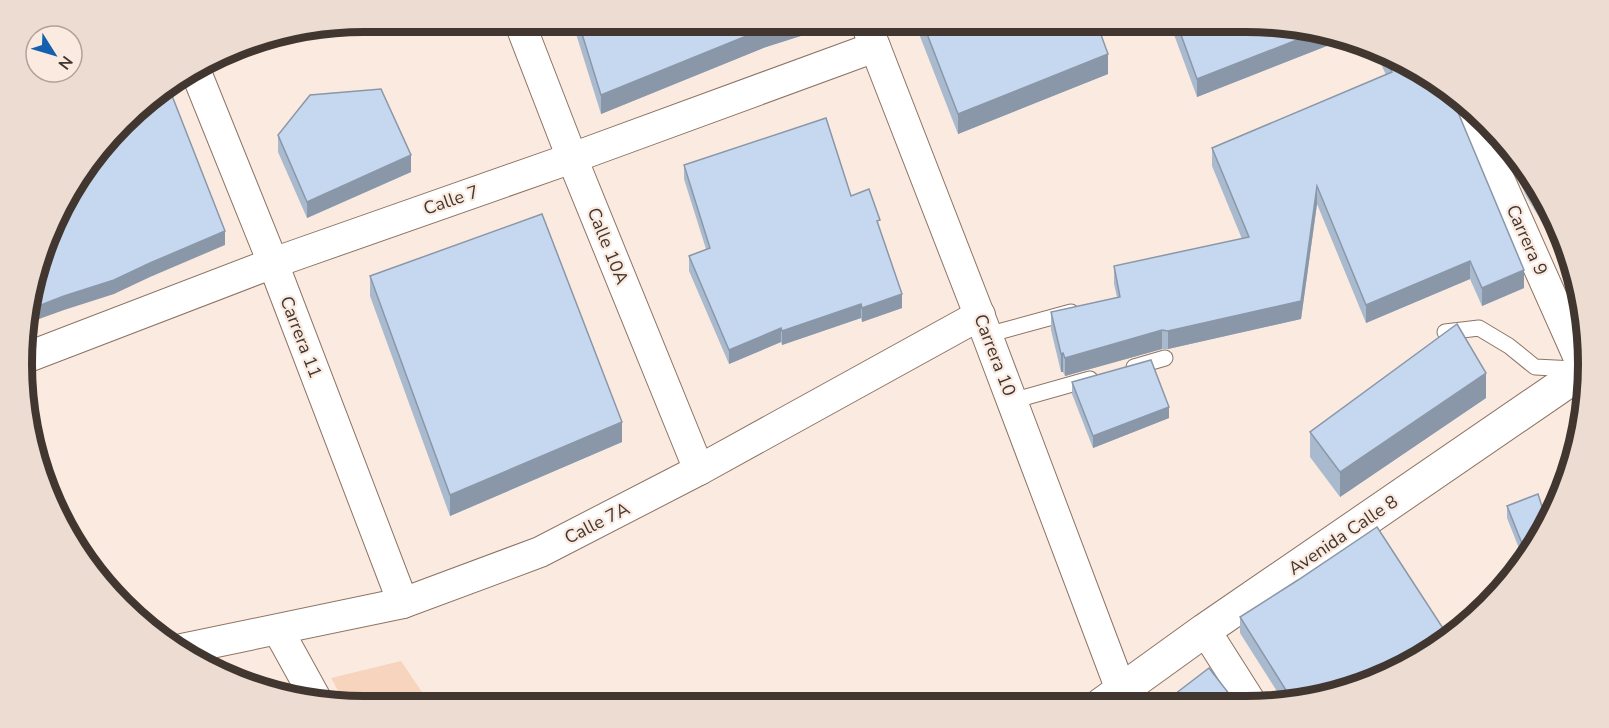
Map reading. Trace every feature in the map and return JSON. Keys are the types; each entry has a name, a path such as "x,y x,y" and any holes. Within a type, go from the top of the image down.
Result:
{"main road":[{"name":"Avenida Calle 8","path":"1112,696 1205,630 1577,376"}],"street":[{"name":"Calle 10A","path":"523,32 699,470"},
{"name":"Calle 7","path":"32,355 273,263 572,158 870,34"},
{"name":"Carrera 10","path":"870,34 1012,401 1111,696"},
{"name":"Carrera 11","path":"198,76 273,263 402,603"},
{"name":"Carrera 9","path":"1475,124 1577,351"},
{"name":"Calle 7A","path":"191,647 402,603 540,552 984,325"},
{"path":"278,630 312,692"},
{"path":"1205,630 1247,696"}],"lane":[{"path":"984,325 1085,308"},
{"path":"1445,332 1479,328 1509,346 1535,367 1578,370"},
{"path":"1122,370 1165,358"},
{"path":"1012,401 1100,376"}],"shaded area":[{"path":"401,661 425,696 341,696 331,678"}],"building":[{"path":"581,32 756,32 601,95"},
{"path":"926,32 1100,32 1108,54 958,114"},
{"path":"1180,32 1267,32 1304,37 1197,79"},
{"path":"1389,65 1430,88 1456,107 1524,270 1482,288 1470,261 1366,305 1317,186 1301,301 1168,331 1162,330 1065,358 1063,353 1061,354 1051,312 1120,297 1114,266 1249,237 1212,148 1392,72"},
{"path":"381,89 411,155 307,202 278,135 310,95"},
{"path":"171,94 225,231 114,280 37,307 49,257 76,198 114,145 145,114"},
{"path":"826,118 851,196 869,189 880,220 877,221 902,294 862,308 861,304 782,331 781,328 729,350 689,256 710,248 684,165"},
{"path":"542,214 622,422 450,495 370,276"},
{"path":"1457,324 1486,373 1340,472 1310,432"},
{"path":"1151,360 1169,407 1093,436 1072,382"},
{"path":"1538,494 1543,510 1523,546 1507,506"},
{"path":"1377,527 1444,630 1411,652 1372,671 1331,685 1288,694 1240,617"},
{"path":"1209,668 1231,696 1172,696"}]}
